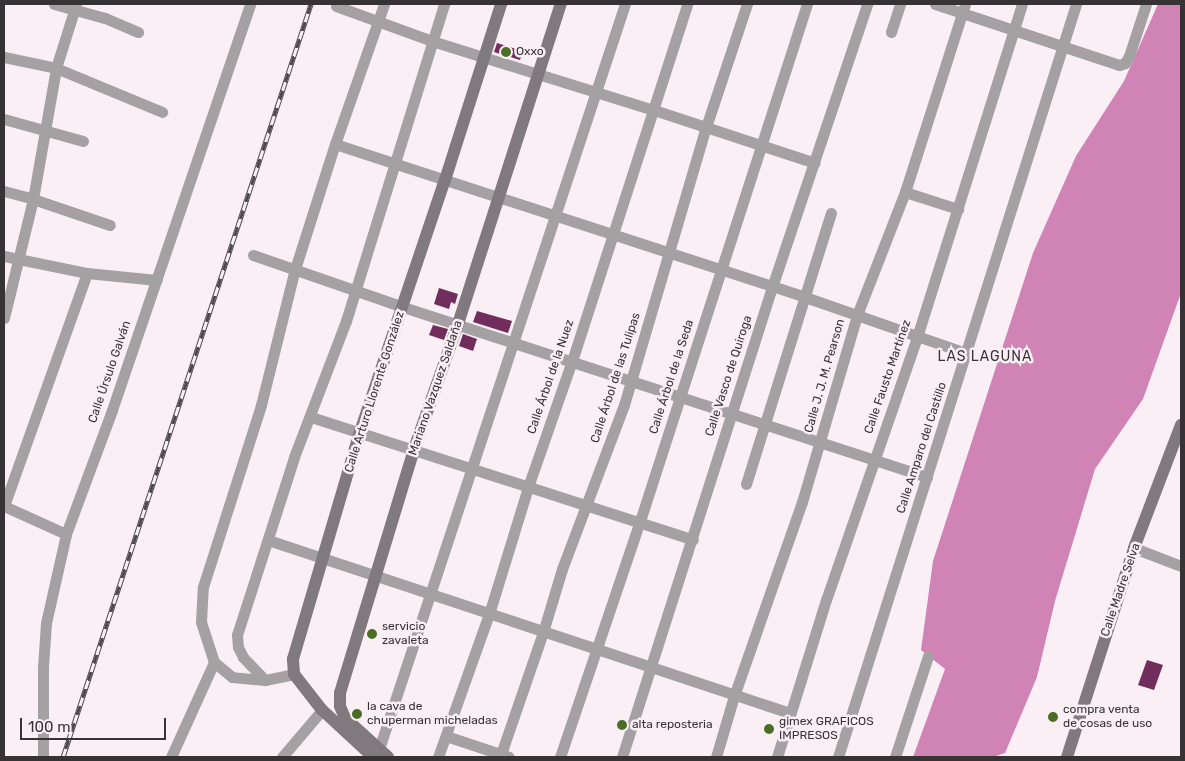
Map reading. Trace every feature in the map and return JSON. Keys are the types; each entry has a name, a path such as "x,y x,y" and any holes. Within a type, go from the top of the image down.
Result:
{"street":[{"path":"54,4 76,6 138,32"},
{"name":"Calle Úrsulo Galván","path":"43,757 43,667 46,623 66,534 112,410 250,4"},
{"path":"384,4 335,144 295,270 261,405 203,587 201,622 214,662 232,677 265,680 294,674 322,710 380,754 472,468 598,93 625,4"},
{"path":"265,680 243,657 238,647 237,635 294,457 311,417 356,289 393,162 444,4"},
{"name":"Calle Arturo Llorente González","path":"294,674 293,659 360,432 446,180 501,4"},
{"name":"Mariano Vazquez Saldaña","path":"380,754 345,718 340,706 340,693 414,449 458,324 561,4"},
{"name":"Calle Árbol de la Nuez","path":"438,757 489,614 528,486 572,361 688,4"},
{"name":"Calle Árbol de las Tulipas","path":"503,756 562,569 632,380 706,127 747,4"},
{"name":"Calle Árbol de la Seda","path":"560,757 640,522 807,4"},
{"name":"Calle Vasco de Quiroga","path":"622,757 693,540 731,413 867,4"},
{"path":"891,32 900,4"},
{"path":"936,4 963,8 1015,30 1119,65 1125,63 1130,56 1146,4"},
{"name":"Calle Fausto Martínez","path":"777,757 826,600 858,513 874,460 917,337 1022,4"},
{"name":"Calle Amparo del Castillo","path":"838,757 1076,4"},
{"path":"4,318 32,198 56,68 76,6"},
{"path":"336,6 432,41 654,110 815,163"},
{"name":"Calle J. J. M. Pearson","path":"716,757 734,696 802,502 857,315 905,192 963,8"},
{"path":"4,57 56,68 162,112"},
{"path":"4,119 83,141"},
{"path":"335,144 804,297 966,353"},
{"path":"4,191 32,198 110,225"},
{"path":"905,192 958,209"},
{"path":"746,484 831,213"},
{"path":"254,255 514,343 680,395 927,477"},
{"path":"4,256 87,273 157,280"},
{"path":"66,534 4,506 87,273"},
{"path":"311,417 693,540"},
{"name":"Calle Madre Selva","path":"1067,757 1134,548 1181,425"},
{"path":"268,540 790,713"},
{"path":"1134,548 1181,566"},
{"path":"895,757 928,656"},
{"path":"171,757 214,662"},
{"path":"282,757 322,710"},
{"path":"446,736 503,756"}],"shaded area":[{"path":"1158,4 1181,4 1181,293 1143,399 1095,469 1055,601 1037,677 1005,753 993,757 913,757 945,669 921,650 933,561 1033,253 1076,156 1124,81"}],"building":[{"name":"Oxxo","path":"497,43 523,51 520,60 494,52"},
{"path":"439,288 458,294 455,304 451,302 449,309 434,304"},
{"path":"477,311 512,321 508,333 473,322"},
{"path":"433,325 448,329 444,340 429,335"},
{"path":"463,334 477,339 473,351 459,346"},
{"path":"1147,660 1163,665 1154,690 1138,685"}],"railway":[{"path":"63,757 311,4"}],"place":[{"name":"Oxxo","path":"506,52"},
{"name":"servicio zavaleta","path":"372,634"},
{"name":"la cava de chuperman micheladas","path":"357,714"},
{"name":"compra venta de cosas de uso","path":"1053,717"},
{"name":"alta reposteria","path":"622,725"},
{"name":"gimex GRAFICOS IMPRESOS","path":"769,729"}],"district":[{"name":"LAS LAGUNA","path":"985,357"}]}
